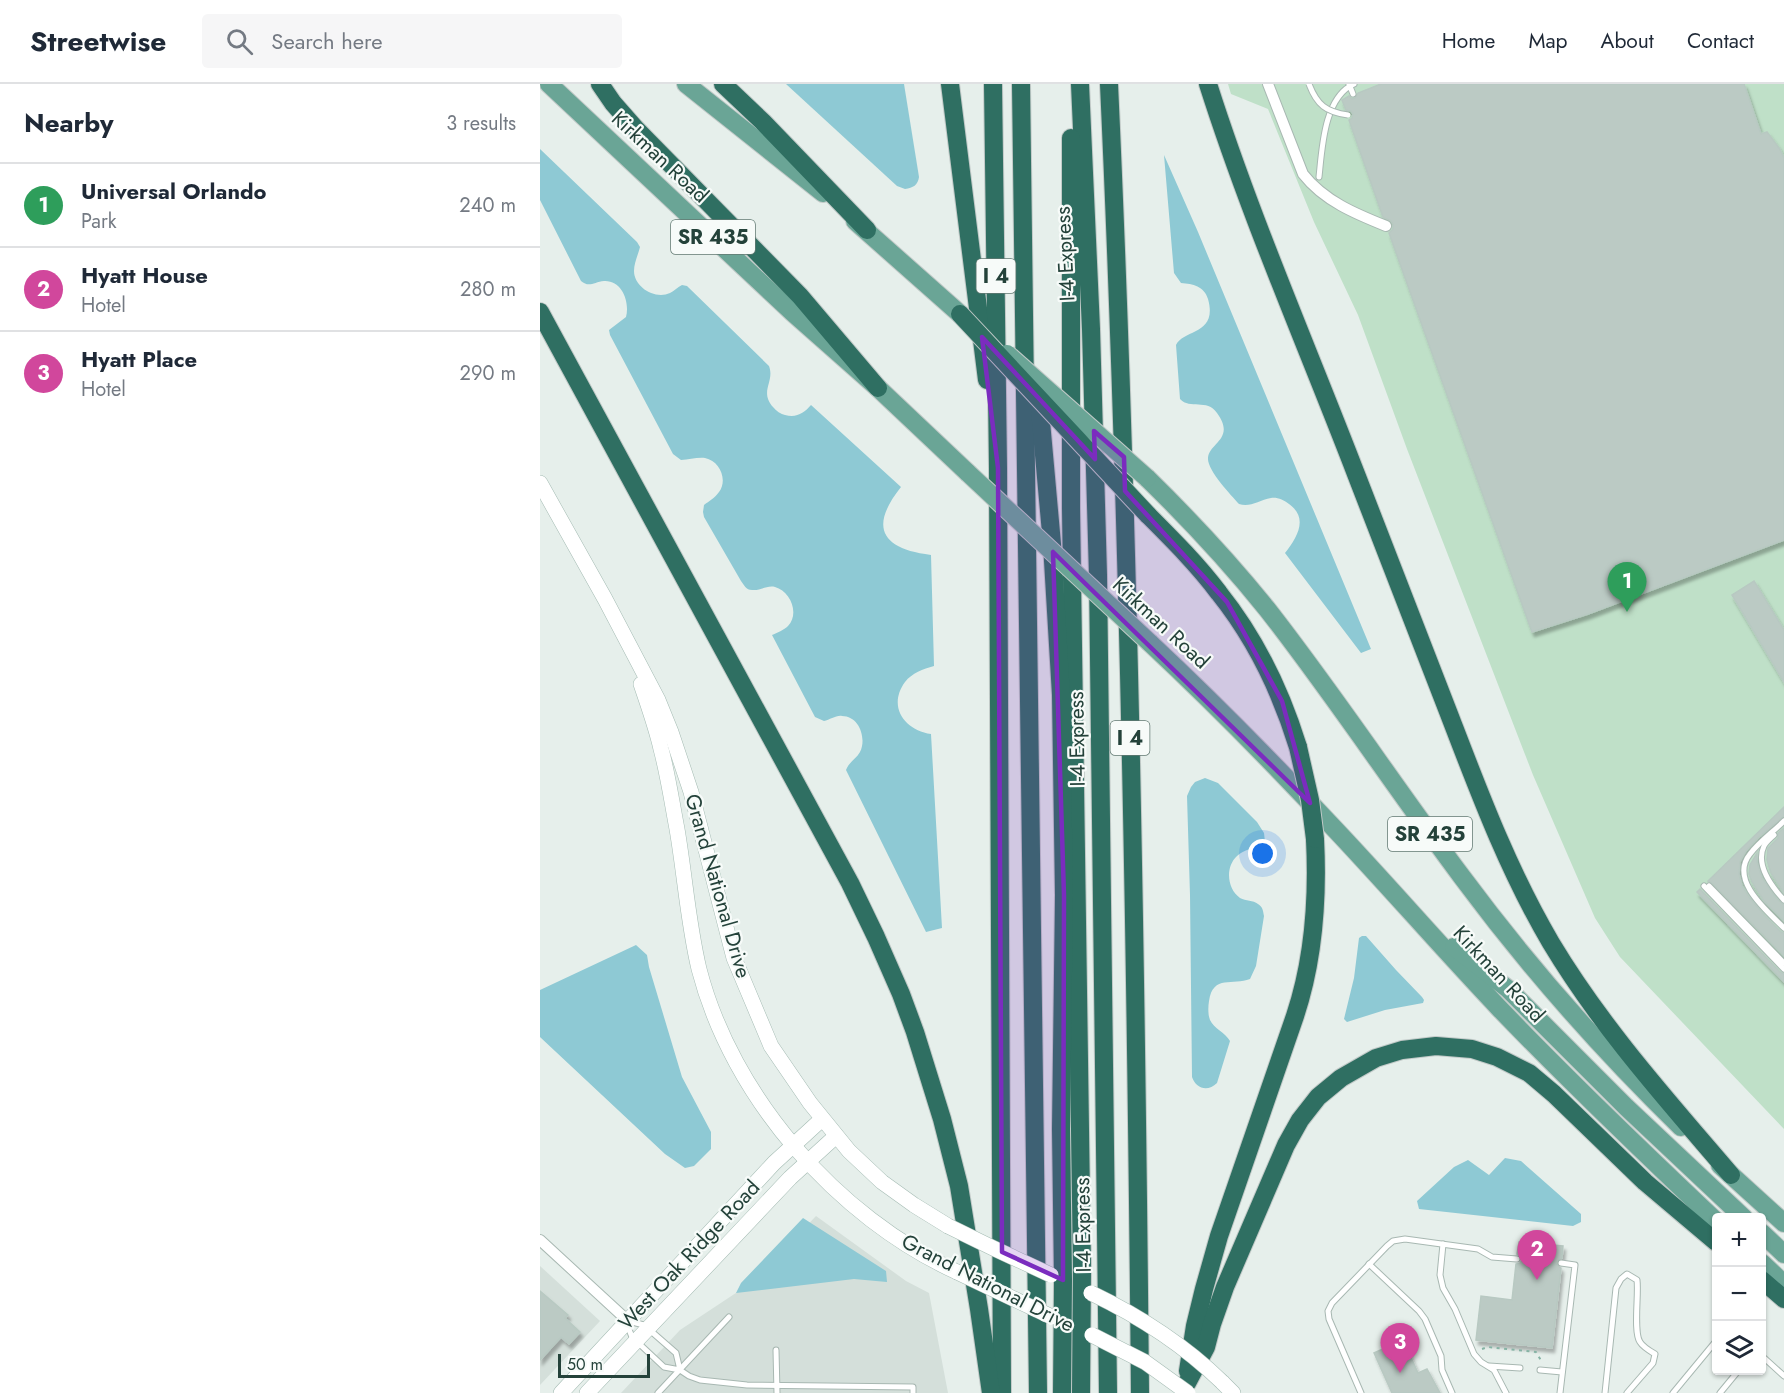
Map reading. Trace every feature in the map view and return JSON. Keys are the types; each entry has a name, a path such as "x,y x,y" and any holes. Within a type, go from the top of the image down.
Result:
{"highway":[{"path":"600,84 627,120 800,296 878,388"},
{"path":"723,84 764,122 867,230"},
{"path":"950,84 998,468"},
{"name":"I 4","path":"993,84 998,468 1002,1393"},
{"name":"I-4 Express","path":"1021,84 1038,1393"},
{"path":"1071,84 1071,508 1087,1333 1081,1393"},
{"name":"I-4 Express","path":"1080,84 1091,329 1098,575 1108,1393"},
{"name":"I 4","path":"1109,84 1122,373 1127,574 1140,1393"},
{"path":"1208,84 1238,170 1302,337 1480,796 1511,867 1552,944 1600,1017 1639,1068 1731,1175"},
{"path":"1023,244 1050,514 1061,695 1065,895 1057,1319 1062,1393"},
{"path":"540,312 850,883 893,974 918,1042 954,1166 980,1309 991,1393"},
{"path":"960,314 1214,585 1246,630 1277,690 1298,747 1310,800 1316,873 1314,918 1304,984 1288,1037 1214,1250 1197,1317 1187,1390"},
{"path":"1187,1390 1206,1347 1225,1287 1286,1144 1300,1120 1318,1097 1341,1078 1367,1062 1394,1052 1428,1046 1458,1047 1485,1052 1529,1073 1640,1177 1712,1239"},
{"path":"1766,1284 1784,1299"}],"main road":[{"name":"Kirkman Road","path":"549,84 792,312 878,388 1206,697 1300,792 1482,990 1552,1062 1712,1217"},
{"name":"Kirkman Road","path":"686,84 867,230 1148,478 1193,524 1272,616 1462,877 1545,981 1635,1081 1731,1175 1784,1223"},
{"path":"1407,908 1431,930 1508,989 1635,1115 1739,1213"},
{"path":"1766,1238 1784,1254"},
{"path":"1765,1267 1784,1284"}],"street":[{"path":"1268,84 1304,174 1311,184 1355,213 1386,226"},
{"name":"Grand National Drive","path":"540,483 605,598 658,700 694,802 738,966 771,1046 822,1119 857,1160 914,1205 979,1242 1128,1312 1196,1358 1233,1393"},
{"name":"Grand National Drive","path":"631,649 661,749 677,831 699,969 724,1040 769,1114 808,1161 842,1195 913,1248 957,1272 1145,1362 1187,1390"},
{"name":"West Oak Ridge Road","path":"561,1393 774,1163 822,1119"},
{"name":"West Oak Ridge Road","path":"587,1393 808,1161 836,1137"},
{"path":"540,1240 628,1321"}],"lane":[{"path":"1309,84 1319,103 1327,110 1348,115"},
{"path":"1319,177 1323,144 1337,97 1351,85 1353,94"},
{"path":"1784,822 1764,847 1761,866 1784,900"},
{"path":"1784,822 1749,855 1744,866 1744,878 1750,893 1784,928"},
{"path":"1784,963 1706,886 1784,969"},
{"path":"1361,1393 1329,1319 1328,1311 1332,1303 1386,1246 1396,1240 1443,1244 1478,1249 1492,1257 1517,1259"},
{"path":"1443,1244 1440,1275 1443,1288 1455,1309 1474,1354 1497,1373 1506,1393"},
{"path":"1560,1393 1575,1265 1561,1263"},
{"path":"1369,1264 1425,1319 1441,1356 1443,1370 1452,1393"},
{"path":"1605,1393 1616,1288 1627,1274 1637,1280 1636,1330 1639,1342 1654,1354 1653,1363 1627,1393"},
{"path":"658,1393 729,1317"},
{"path":"680,1370 676,1353 648,1328 639,1322 628,1321 629,1332 636,1341 664,1367 680,1370 689,1376 708,1382 777,1390 913,1388 913,1393"},
{"path":"1673,1393 1712,1346"},
{"path":"776,1350 777,1390"},
{"path":"1766,1360 1784,1376"},
{"path":"1489,1366 1520,1368"},
{"path":"1540,1370 1562,1372"},
{"path":"1720,1393 1736,1375"}],"path":[{"path":"1479,1350 1488,1347 1536,1352 1542,1363 1546,1363"}],"highlighted area":[{"path":"982,337 1095,459 1094,431 1124,457 1125,491 1227,602 1282,701 1310,803 1053,552 1064,895 1063,1280 1002,1252 998,468"}],"shaded area":[{"path":"816,1216 906,1281 929,1293 948,1393 621,1393 680,1330 754,1281"},
{"path":"540,1266 600,1321 540,1385"}],"green space":[{"path":"1228,84 1784,84 1784,1129 1620,957 1595,918 1533,775 1407,449 1358,315 1314,222 1268,109 1231,94"}],"water":[{"path":"786,84 904,84 919,177 916,184 905,189 897,186"},
{"path":"540,149 637,242 640,247 634,271 641,287 646,291 664,295 682,285 687,286 769,366 767,396 776,410 783,415 793,416 803,412 811,405 901,487 885,514 883,525 885,534 901,547 931,555 934,666 918,672 905,682 900,691 898,708 913,728 931,734 942,928 926,932 846,770 860,752 863,740 860,729 848,717 838,716 824,721 815,717 772,635 785,629 792,621 792,603 785,593 775,587 750,590 745,587 704,517 704,505 716,496 722,487 721,472 715,463 705,458 681,460 673,454 610,335 609,330 626,317 627,305 623,293 616,284 610,282 589,284 581,281 540,200"},
{"path":"1164,155 1371,649 1361,653 1285,553 1294,541 1299,528 1300,522 1295,510 1285,501 1276,498 1247,505 1239,504 1220,482 1209,463 1209,453 1220,440 1224,429 1217,413 1208,406 1189,404 1180,399 1176,345 1204,325 1210,311 1204,291 1194,285 1181,283 1174,273"},
{"path":"1205,778 1218,783 1257,822 1264,833 1265,842 1240,854 1233,861 1229,872 1232,889 1240,898 1260,905 1264,916 1256,966 1250,979 1219,984 1211,993 1208,1006 1210,1020 1230,1041 1217,1083 1210,1088 1199,1087 1192,1077 1187,796 1195,782"},
{"path":"1366,936 1422,997 1423,1003 1385,1010 1347,1022 1344,1019 1354,978 1359,938"},
{"path":"636,945 647,955 682,1077 711,1132 711,1149 694,1166 685,1168 665,1154 540,1037 540,990"},
{"path":"1505,1158 1521,1161 1581,1214 1581,1222 1573,1226 1419,1209 1417,1201 1454,1167 1468,1160 1489,1175"},
{"path":"803,1218 886,1271 887,1282 854,1279 736,1293 741,1283"}],"building":[{"path":"1381,84 1744,84 1761,134 1767,132 1784,158 1784,540 1588,614 1532,632 1389,233 1393,229 1393,224 1383,217 1349,120 1353,114 1346,110 1342,100 1349,96 1352,99 1355,98 1358,93"},
{"path":"1754,581 1784,630 1784,682 1732,595"},
{"path":"1784,807 1784,816 1746,851 1740,862 1739,874 1742,886 1749,897 1784,933 1784,956 1708,881"},
{"path":"1784,828 1784,893 1771,873 1767,860 1768,848"},
{"path":"1757,853 1762,878 1784,905 1784,921 1764,901 1752,882 1749,874 1750,865"},
{"path":"1700,889 1784,974 1784,982 1697,892"},
{"path":"1519,1242 1563,1246 1562,1258 1556,1263 1561,1268 1552,1348 1476,1340 1481,1296 1512,1300 1516,1264 1522,1260 1517,1254"},
{"path":"540,1291 568,1315 565,1318 580,1332 569,1344 561,1337 540,1360"},
{"path":"1403,1340 1418,1373 1427,1369 1440,1393 1392,1393 1374,1353"}],"place":[{"name":"Universal Orlando","path":"1627,612"},
{"name":"Hyatt House","path":"1537,1280"},
{"name":"Hyatt Place","path":"1400,1373"}]}
